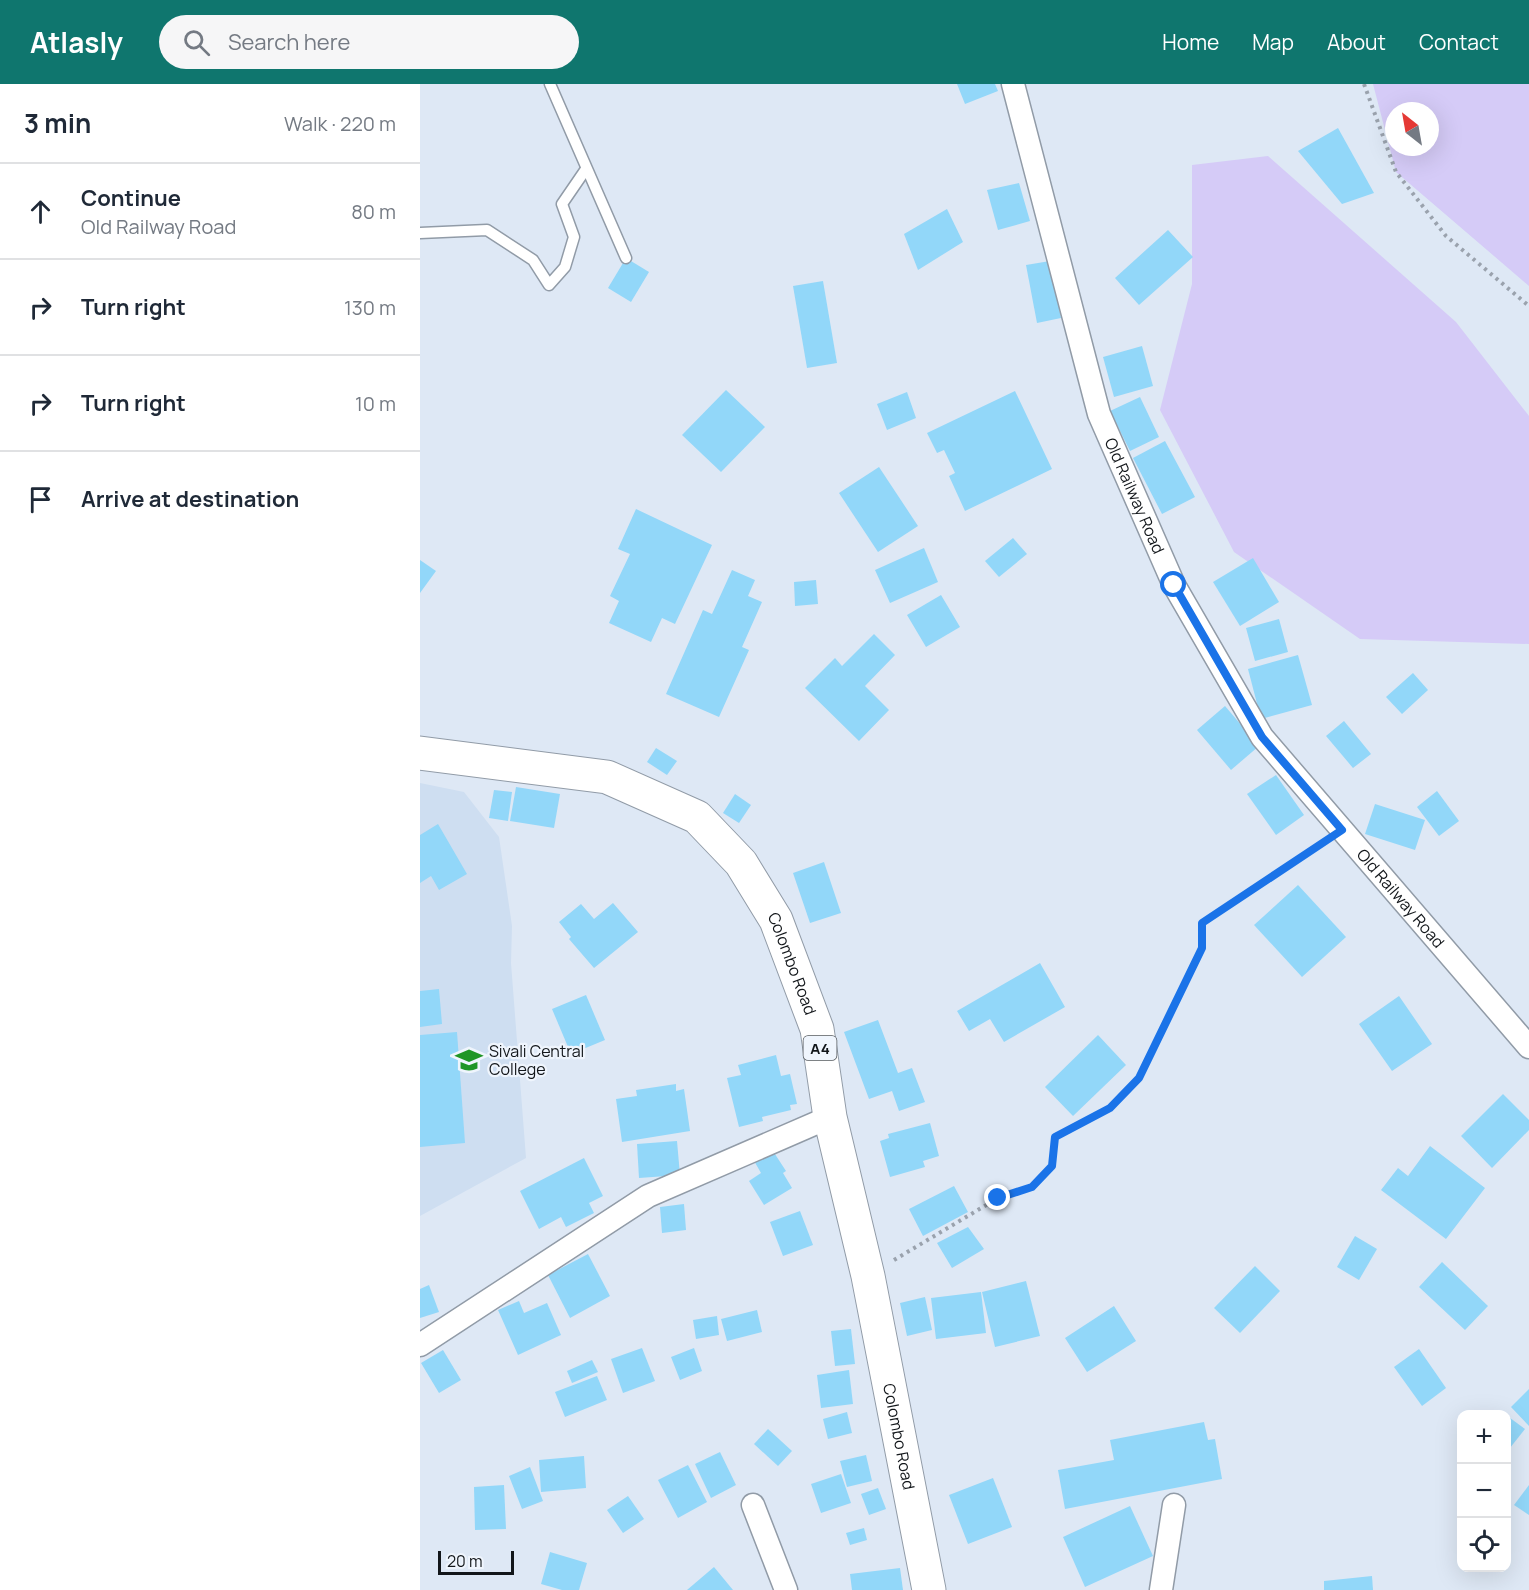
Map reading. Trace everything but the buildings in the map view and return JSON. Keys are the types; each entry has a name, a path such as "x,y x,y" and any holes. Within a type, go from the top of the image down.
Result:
{"highway":[{"name":"Colombo Road","path":"420,753 443,758 607,777 697,817 741,863 776,920 817,1029 830,1117 868,1275 929,1590"}],"street":[{"name":"Old Railway Road","path":"1013,84 1099,414 1169,575 1262,737 1529,1047"},
{"path":"420,1345 648,1196 830,1117"},
{"path":"753,1505 786,1590"},
{"path":"1161,1590 1173,1505"}],"lane":[{"path":"550,84 627,258"},
{"path":"420,233 487,230 534,260 549,285 565,267 574,237 562,204 586,169"}],"path":[{"path":"1364,84 1396,172 1446,236 1529,306"},
{"path":"868,1275 998,1198 1032,1187 1052,1166 1055,1137 1110,1108 1139,1078 1202,948 1202,923 1342,830"}],"shaded area":[{"path":"1373,84 1529,84 1529,286 1396,172 1392,156 1439,156 1439,102 1385,102 1385,130"},
{"path":"1268,156 1456,322 1529,416 1529,644 1360,639 1234,552 1160,410 1192,284 1192,165"},
{"name":"Sivali Central College","path":"420,783 464,792 499,837 512,926 511,963 526,1158 420,1216"}],"place":[{"name":"Sivali Central College","path":"469,1060"}],"route":[{"path":"998,1198 1032,1187 1052,1166 1055,1137 1110,1108 1139,1078 1202,948 1202,923 1342,830 1262,737 1174,585"}]}
